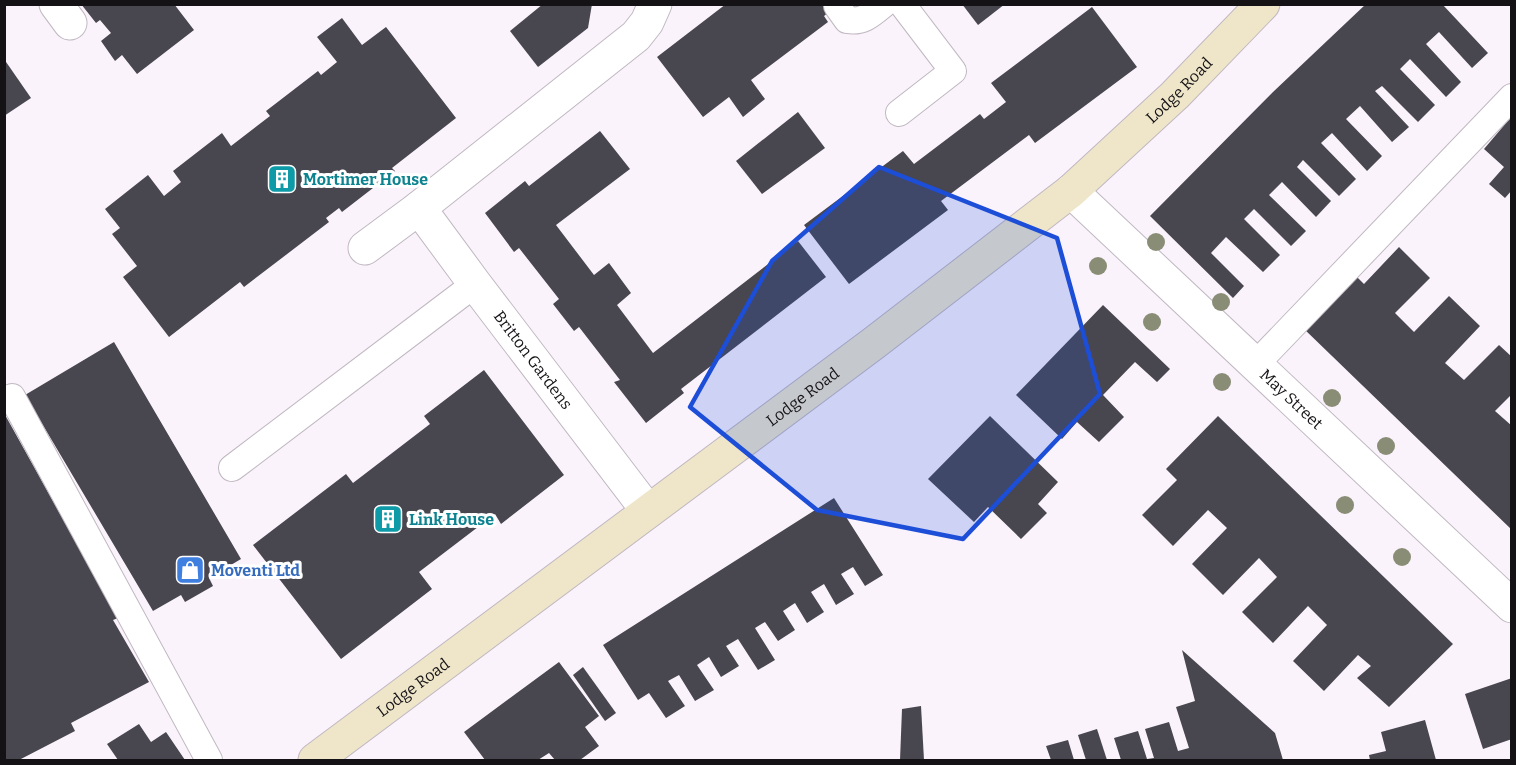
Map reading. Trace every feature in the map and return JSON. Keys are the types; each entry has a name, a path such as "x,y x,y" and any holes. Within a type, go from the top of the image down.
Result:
{"main road":[{"name":"Lodge Road","path":"315,760 865,350 1071,191 1175,95 1263,4"}],"street":[{"path":"365,249 636,36 647,22 655,4"},
{"name":"May Street","path":"1071,191 1512,606"},
{"name":"Britton Gardens","path":"420,208 648,511"}],"lane":[{"path":"837,6 847,20 857,22 868,17 884,4"},
{"path":"899,113 953,71 902,4"},
{"path":"1256,365 1512,97"},
{"path":"232,468 475,284"},
{"path":"12,397 209,760"}],"highlighted area":[{"path":"879,167 1057,238 1100,394 963,539 817,510 690,407 772,261"}],"building":[{"path":"81,4 174,4 194,30 137,74 122,55 115,61 101,41 111,33 100,20 96,23"},
{"path":"543,4 592,4 588,28 538,67 510,31"},
{"path":"726,4 839,4 824,16 828,22 751,80 765,99 743,117 729,97 703,117 657,57"},
{"path":"962,4 1005,4 978,25"},
{"path":"1366,4 1442,4 1488,53 1472,68 1439,32 1426,44 1461,82 1446,97 1410,59 1400,69 1435,105 1418,122 1382,86 1375,91 1409,127 1392,142 1360,106 1346,119 1382,156 1367,171 1332,133 1321,143 1356,179 1339,196 1303,160 1297,167 1331,201 1316,217 1282,182 1269,195 1306,231 1291,246 1254,209 1244,219 1280,255 1263,272 1226,237 1211,253 1244,286 1233,298 1150,216 1273,92"},
{"path":"1092,7 1137,67 1035,143 1029,135 941,201 948,210 849,284 804,225 903,151 914,164 980,114 984,119 1006,102 991,83"},
{"name":"Mortimer House","path":"342,18 362,45 386,27 456,118 392,168 395,171 342,212 339,208 326,218 329,222 244,287 240,282 169,337 123,277 137,266 112,234 120,228 105,209 148,175 164,196 181,182 173,171 222,133 231,146 270,116 266,111 318,71 321,75 337,62 317,37"},
{"path":"4,59 31,98 4,116"},
{"path":"798,112 825,148 762,194 736,161"},
{"path":"1512,116 1512,190 1505,198 1489,184 1504,167 1484,149"},
{"path":"600,131 630,169 556,225 594,275 609,263 631,293 617,305 653,353 798,241 826,277 681,389 684,393 646,423 614,382 620,380 579,327 574,331 553,304 559,299 519,248 514,252 485,213 525,181 529,186"},
{"path":"1399,247 1430,278 1395,313 1414,332 1449,296 1480,326 1445,363 1464,380 1499,345 1512,357 1512,394 1495,411 1512,426 1512,530 1302,327 1354,274 1364,284"},
{"path":"1103,305 1170,369 1157,382 1135,362 1103,395 1124,417 1099,442 1077,422 1062,439 1016,395"},
{"path":"114,342 241,559 209,578 213,586 185,602 181,595 153,611 25,395"},
{"name":"Link House","path":"484,370 564,475 501,524 495,514 419,572 432,589 341,659 253,545 346,474 353,483 430,424 424,416"},
{"path":"4,413 118,618 113,620 149,682 71,723 75,731 19,760 4,760"},
{"path":"990,416 1058,482 1038,504 1047,513 1021,539 988,507 974,522 928,479"},
{"path":"1218,416 1453,644 1389,707 1357,678 1371,666 1358,655 1324,691 1293,661 1327,625 1308,606 1273,643 1242,612 1277,577 1259,558 1223,595 1192,564 1227,528 1208,510 1173,546 1142,515 1177,480 1166,469"},
{"path":"834,498 883,575 865,586 853,567 841,574 854,594 836,605 824,584 811,592 824,612 807,623 795,603 783,611 795,630 778,641 765,622 755,628 775,660 758,670 738,639 726,646 739,666 721,677 709,657 697,665 714,690 695,701 679,675 668,681 685,706 666,718 649,693 638,700 603,645"},
{"path":"1182,650 1275,733 1283,760 1121,760 1114,738 1138,731 1147,759 1154,758 1145,729 1169,722 1178,751 1189,748 1176,707 1195,701"},
{"path":"559,662 599,716 585,727 599,746 580,760 555,760 549,753 538,760 485,760 464,732"},
{"path":"583,667 616,713 605,721 573,675"},
{"path":"1512,678 1512,739 1483,749 1465,694"},
{"path":"921,706 924,760 900,760 902,709"},
{"path":"1425,720 1436,760 1370,760 1369,755 1386,751 1381,732"},
{"path":"139,724 151,742 166,732 185,760 118,760 107,744"},
{"path":"1097,729 1107,760 1086,760 1078,735"},
{"path":"1068,740 1074,760 1051,760 1046,746"}],"place":[{"name":"Mortimer House","path":"282,179"},
{"name":"Link House","path":"388,519"},
{"name":"Moventi Ltd","path":"190,570"}]}
